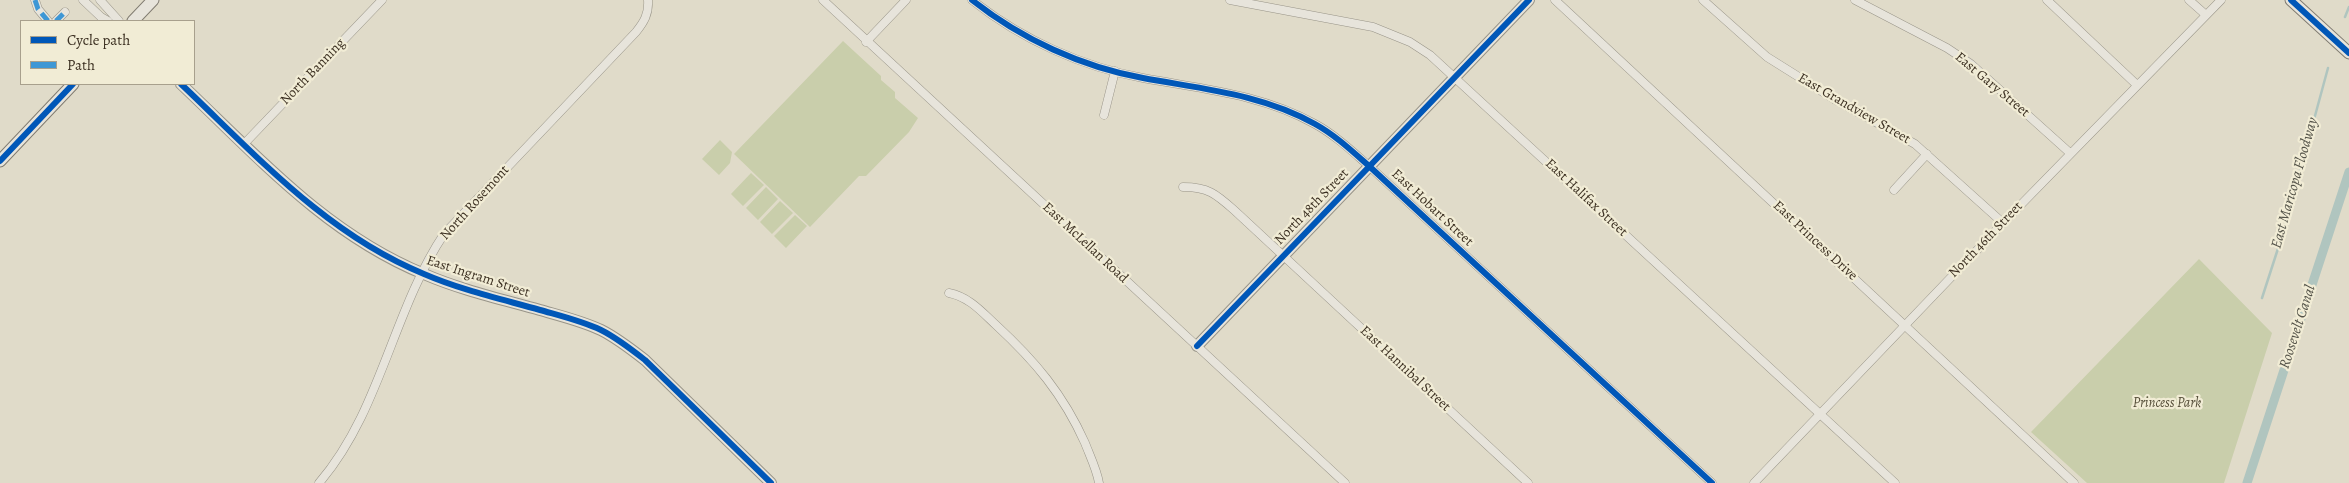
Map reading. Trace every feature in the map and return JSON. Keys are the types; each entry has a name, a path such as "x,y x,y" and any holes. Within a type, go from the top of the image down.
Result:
{"main road":[{"path":"134,20 153,0"},
{"path":"2291,0 2349,53"},
{"path":"0,161 72,85"}],"street":[{"path":"35,0 38,9 47,20"},
{"path":"83,0 101,18 106,20"},
{"path":"100,0 118,20"},
{"name":"North Banning","path":"244,144 382,0"},
{"path":"866,42 906,0"},
{"name":"East Hobart Street","path":"972,0 992,16 1018,32 1082,61 1141,78 1216,89 1266,102 1315,124 1369,166 1712,483"},
{"name":"East Halifax Street","path":"1230,0 1347,21 1390,32 1430,55 1895,483"},
{"name":"North 48th Street","path":"1197,346 1529,0"},
{"name":"East Princess Drive","path":"1555,0 1906,324 1922,344 2074,483"},
{"name":"East Grandview Street","path":"1703,0 1766,57 1834,99 1898,134 1927,154 2002,222"},
{"name":"East Gary Street","path":"1855,0 1947,48 1971,64 2070,153"},
{"path":"2047,0 2137,85"},
{"path":"2189,0 2206,15"},
{"name":"North 46th Street","path":"1754,483 2002,222 2221,0"},
{"name":"East McLellan Road","path":"824,1 866,42 1345,483"},
{"name":"North Rosemont","path":"319,483 342,452 368,404 423,274 444,234 636,32 644,22 648,4"},
{"path":"57,20 64,12"},
{"path":"1104,115 1115,71"},
{"name":"East Ingram Street","path":"182,85 294,191 329,221 387,256 423,274 456,286 602,330 625,344 645,360 771,483"},
{"path":"1894,190 1927,154"},
{"name":"East Hannibal Street","path":"1183,187 1201,187 1215,194 1528,483"},
{"path":"949,294 960,295 971,302 1024,350 1044,373 1077,425 1099,483"}],"green space":[{"path":"843,41 881,76 881,80 895,92 895,98 918,118 909,132 866,176 859,176 810,227 734,154"},
{"path":"720,140 732,152 730,163 719,175 702,159"},
{"path":"751,173 764,185 743,206 731,194"},
{"path":"766,187 778,199 758,220 746,208"},
{"path":"780,201 793,213 772,234 760,222"},
{"path":"795,215 807,226 786,248 774,236"},
{"name":"Princess Park","path":"2199,259 2272,333 2224,483 2087,483 2031,432"}],"waterway":[{"name":"East Maricopa Floodway","path":"2345,17 2349,7"},
{"name":"East Maricopa Floodway","path":"2262,298 2284,230 2328,68"},
{"name":"Roosevelt Canal","path":"2247,483 2349,172"}],"marked path":[{"path":"35,0 38,9 47,20"},
{"path":"57,20 65,12"}],"cycle path":[{"path":"972,0 1011,27 1053,50 1075,59 1120,73 1253,99 1295,114 1322,128 1343,143 1369,166 1712,483"},
{"path":"1197,346 1529,0"},
{"path":"2291,0 2349,53"},
{"path":"0,161 72,85"},
{"path":"182,85 294,191 355,237 388,257 452,285 586,324 618,340 645,360 771,483"}]}
